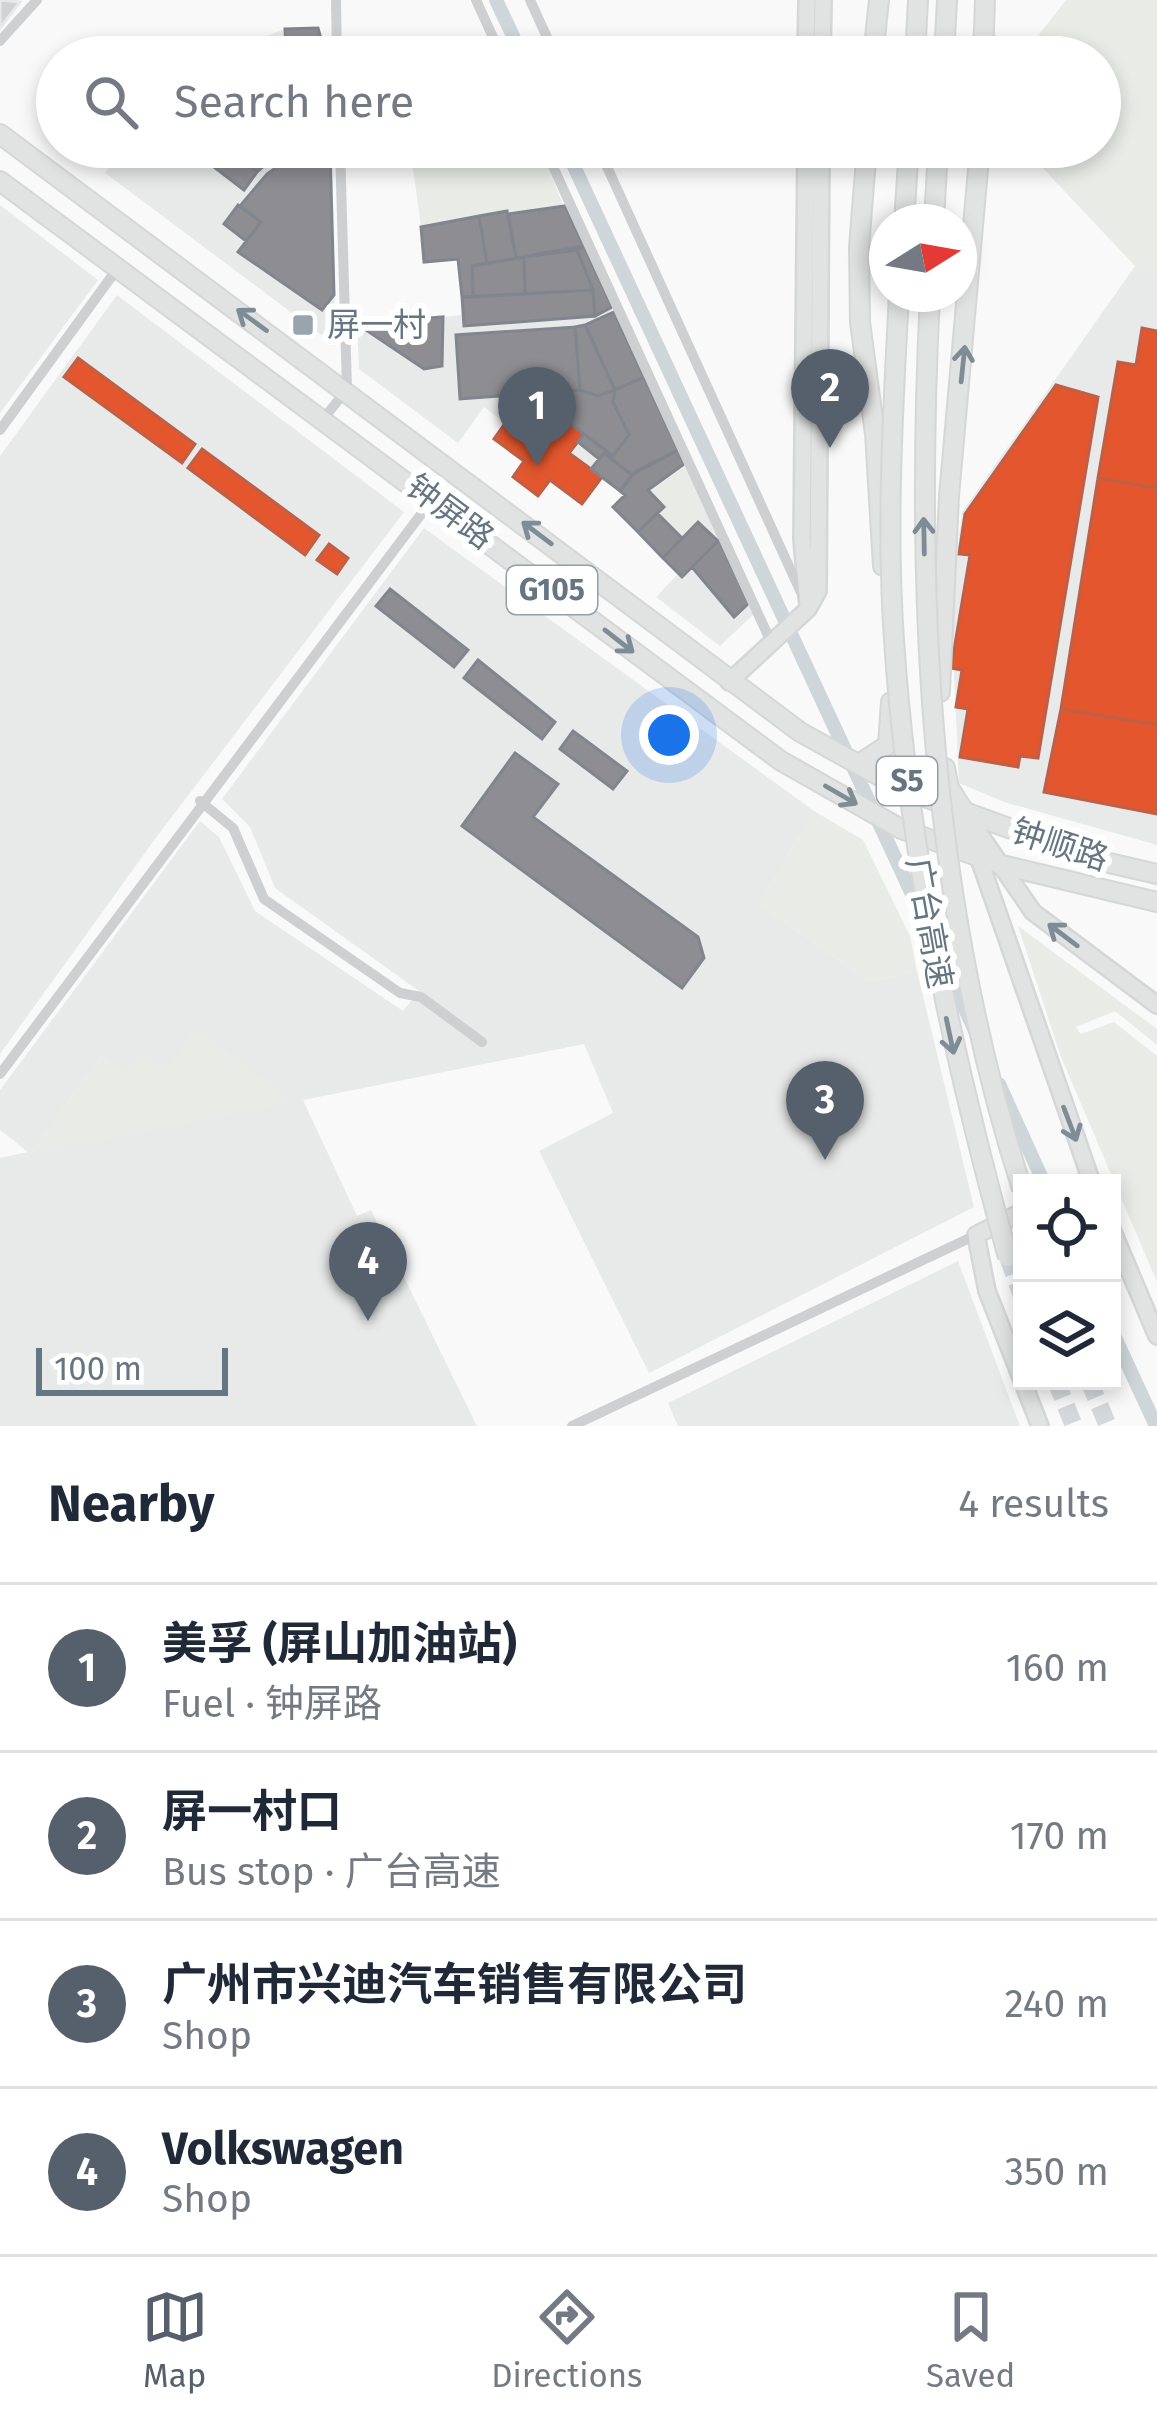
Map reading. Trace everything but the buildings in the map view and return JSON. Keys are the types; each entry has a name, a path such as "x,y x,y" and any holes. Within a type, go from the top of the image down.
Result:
{"highway":[{"path":"875,36 879,0"},
{"path":"915,36 918,0"},
{"path":"945,36 947,0"},
{"path":"984,36 985,0"},
{"name":"钟屏路","path":"0,134 36,161"},
{"name":"钟屏路","path":"46,168 800,732 902,789 964,811"},
{"path":"859,764 888,745 892,719 859,247 865,168"},
{"path":"905,204 907,168"},
{"path":"935,204 937,168"},
{"path":"946,845 965,832 964,811 946,779 939,663 979,168"},
{"name":"钟屏路","path":"0,181 325,417 781,761 901,829 974,855"},
{"name":"广台高速","path":"898,312 890,533 903,754 951,1045 1008,1257"},
{"name":"广台高速","path":"929,312 923,511 935,771 961,943 1018,1174"},
{"name":"钟顺路","path":"964,811 1092,859 1157,874"},
{"name":"钟顺路","path":"974,855 1157,902"}],"street":[{"path":"0,41 37,0"},
{"path":"336,0 337,36"},
{"path":"476,0 492,36"},
{"path":"530,0 546,36"},
{"path":"806,36 807,0"},
{"path":"822,36 823,0"},
{"path":"325,417 346,389 341,168"},
{"path":"554,168 776,637"},
{"path":"608,168 808,609"},
{"path":"806,168 802,539 808,609"},
{"path":"729,682 808,609 818,591 821,168"},
{"path":"0,430 117,269"},
{"path":"0,1074 200,801 433,499"},
{"path":"200,801 233,828 265,899 400,993 422,997 482,1042"},
{"path":"964,811 974,855 1085,1174"},
{"path":"964,811 1034,912 1157,1004"},
{"path":"572,1426 1013,1216"},
{"path":"976,1235 987,1292 1040,1426"},
{"path":"1121,1251 1157,1336"}],"shaded area":[{"path":"1066,0 1157,0 1157,275 1135,266 1043,168 1121,168 1121,36 1038,36"},
{"path":"108,168 331,168 336,346 105,173"},
{"path":"413,168 548,168 562,202 421,227"},
{"path":"562,202 754,614 720,646 656,597 678,574 613,507 624,495 591,469 514,412 505,423 484,407 458,443 359,369 357,324 463,315 458,260 424,262 421,227"},
{"path":"0,205 98,280 0,413"},
{"path":"1135,266 1157,275 1157,845 1004,802 959,783 951,606 962,512"},
{"path":"117,295 404,512 155,839 0,1054 0,456"},
{"path":"684,464 707,513 682,538 657,513 664,507 648,490"},
{"path":"424,528 814,811 759,904 870,982 917,971 974,1207 649,1373 539,1151 613,1113 584,1044 303,1100 357,1216 371,1210 477,1426 0,1426 0,1158 28,1152 0,1130 0,1090 200,821 219,837 255,911 403,1011 419,991 275,888 250,827 222,799","holes":["101,1056 125,1073 165,1071 31,1152"]},
{"path":"814,811 863,840 910,936 917,971 870,982 759,904"},
{"path":"1018,926 1157,1029 1157,1045 1115,1011 1076,1027 1081,1034 1114,1022 1157,1056 1157,1282 1121,1198 1121,1174 1111,1174 1061,1057"},
{"path":"195,1028 293,1102 30,1153 101,1056 125,1072 140,1053 165,1070"},
{"path":"958,1261 1020,1426 678,1426 668,1403"}],"waterway":[{"path":"496,0 513,36"},
{"path":"575,168 925,922"},
{"path":"942,958 975,1031"},
{"path":"999,1084 1040,1174"},
{"path":"1121,1350 1156,1426"}],"tunnel":[{"path":"1008,1257 1017,1282"},
{"path":"1060,1390 1074,1426"},
{"path":"1093,1390 1108,1426"}],"place":[{"name":"屏一村","path":"303,325"},
{"name":"屏一村口","path":"830,448"},
{"name":"美孚 (屏山加油站)","path":"537,466"},
{"name":"广州市兴迪汽车销售有限公司","path":"825,1160"},
{"name":"Volkswagen","path":"368,1321"}]}
